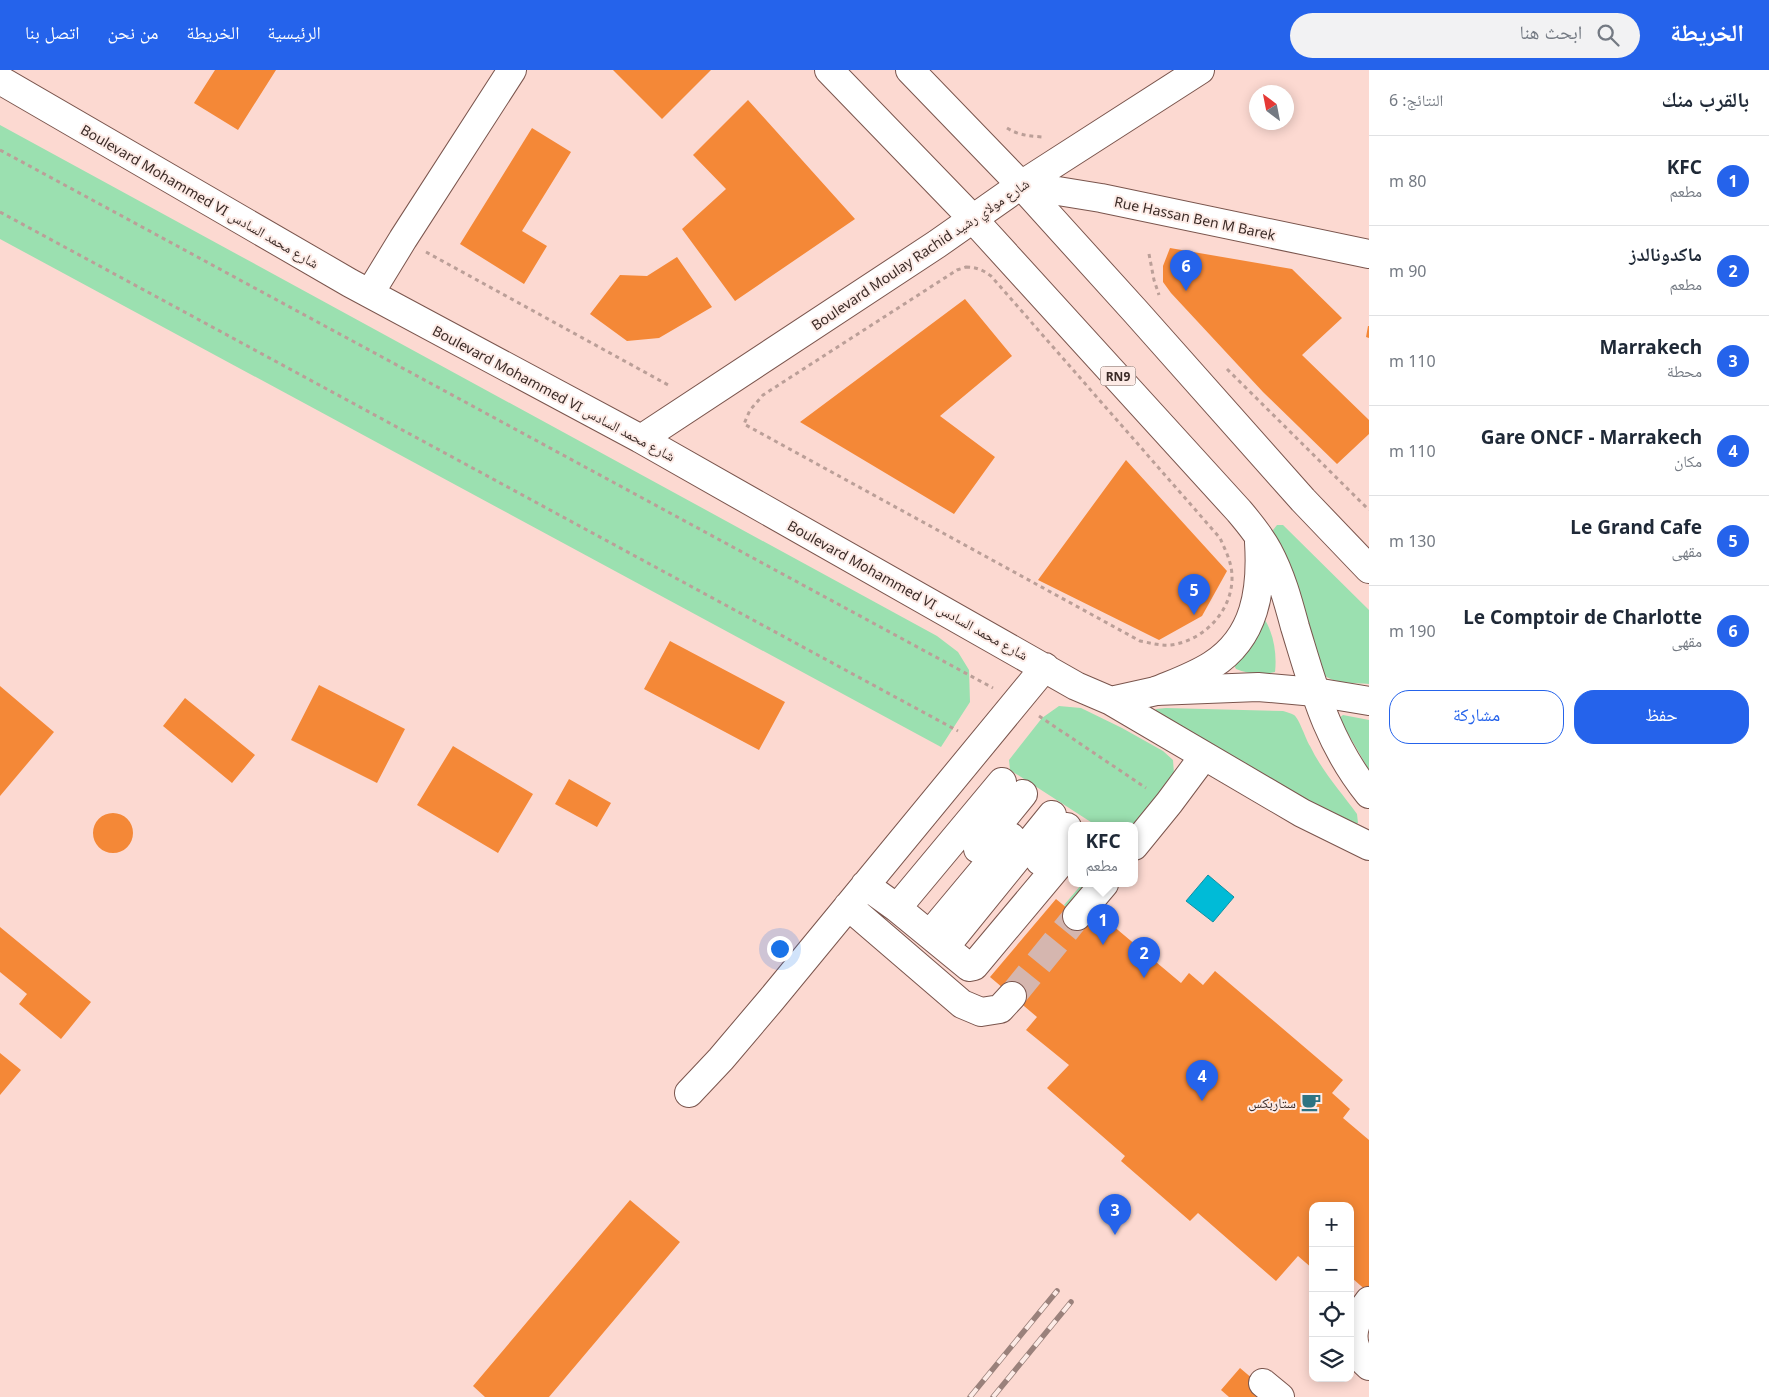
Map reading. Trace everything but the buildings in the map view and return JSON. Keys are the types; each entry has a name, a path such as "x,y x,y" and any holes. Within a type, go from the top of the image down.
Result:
{"street":[{"path":"370,294 402,239 512,70"},
{"name":"RN9","path":"829,70 973,219 1220,489 1259,535 1281,581 1328,728 1347,764 1369,794"},
{"path":"910,70 1021,185 1143,319 1303,500 1369,569"},
{"name":"Boulevard Moulay Rachid شارع مولاي رشيد","path":"641,440 1021,185 1200,70"},
{"name":"Boulevard Mohammed VI شارع محمد السادس","path":"0,80 370,294 641,440 1076,686 1111,701 1302,813 1369,846"},
{"name":"Rue Hassan Ben M Barek","path":"1021,185 1101,198 1369,254"},
{"path":"1156,691 1213,665 1235,646 1249,622 1258,593 1260,565 1259,535"},
{"path":"689,1093 722,1059 1045,667"},
{"path":"1111,701 1156,691 1258,688 1315,692 1369,700"},
{"path":"973,753 1046,815"},
{"path":"1138,841 1170,803 1204,756"},
{"path":"930,934 1046,815"},
{"path":"930,934 1046,815"},
{"path":"930,934 1046,815"},
{"path":"865,885 930,934"},
{"path":"1077,916 1101,887"},
{"path":"848,906 962,1004 980,1012 1000,1009 1012,996"},
{"path":"1369,1301 1358,1316 1353,1334 1356,1349 1369,1366"}],"path":[{"path":"1002,125 1014,132 1042,137"},
{"path":"0,150 1016,701 1170,803"},
{"path":"0,212 953,728 973,753"},
{"path":"402,239 671,387"},
{"path":"1149,254 1154,280 1161,297"},
{"path":"975,267 984,271 991,276 1220,538 1227,552 1232,582 1229,598 1213,625 1187,641 1171,645 1140,641 744,424 750,410 763,395 957,270 975,267"},
{"path":"1223,365 1369,510"}],"green space":[{"path":"0,125 937,636 958,652 969,670 970,702 941,747 0,239"},
{"path":"1277,525 1283,525 1369,610 1369,684 1336,681 1321,672 1276,541 1273,530"},
{"path":"1265,620 1271,632 1274,645 1275,672 1255,674 1236,669 1233,663 1257,623"},
{"path":"1059,706 1081,708 1122,728 1163,751 1173,760 1174,774 1172,784 1138,822 1091,822 1010,770 1009,760 1042,718"},
{"path":"1156,709 1283,711 1294,715 1320,764 1357,814 1358,823 1353,825 1344,822 1153,714"},
{"path":"1343,715 1369,720 1369,770 1339,718"},
{"path":"1079,887 1090,887 1070,911 1064,905"}],"water":[{"path":"1208,875 1234,897 1213,922 1186,901"}],"tunnel":[{"path":"1012,996 1077,916"}],"railway":[{"path":"970,1397 1057,1291"},
{"path":"993,1397 1071,1302"}],"place":[{"name":"Le Comptoir de Charlotte","path":"1186,291"},
{"name":"Le Grand Cafe","path":"1194,615"},
{"name":"KFC","path":"1103,945"},
{"name":"ماكدونالدز","path":"1144,978"},
{"name":"Gare ONCF - Marrakech","path":"1202,1101"},
{"name":"ستاربكس","path":"1311,1102"},
{"name":"Marrakech","path":"1115,1235"}]}
